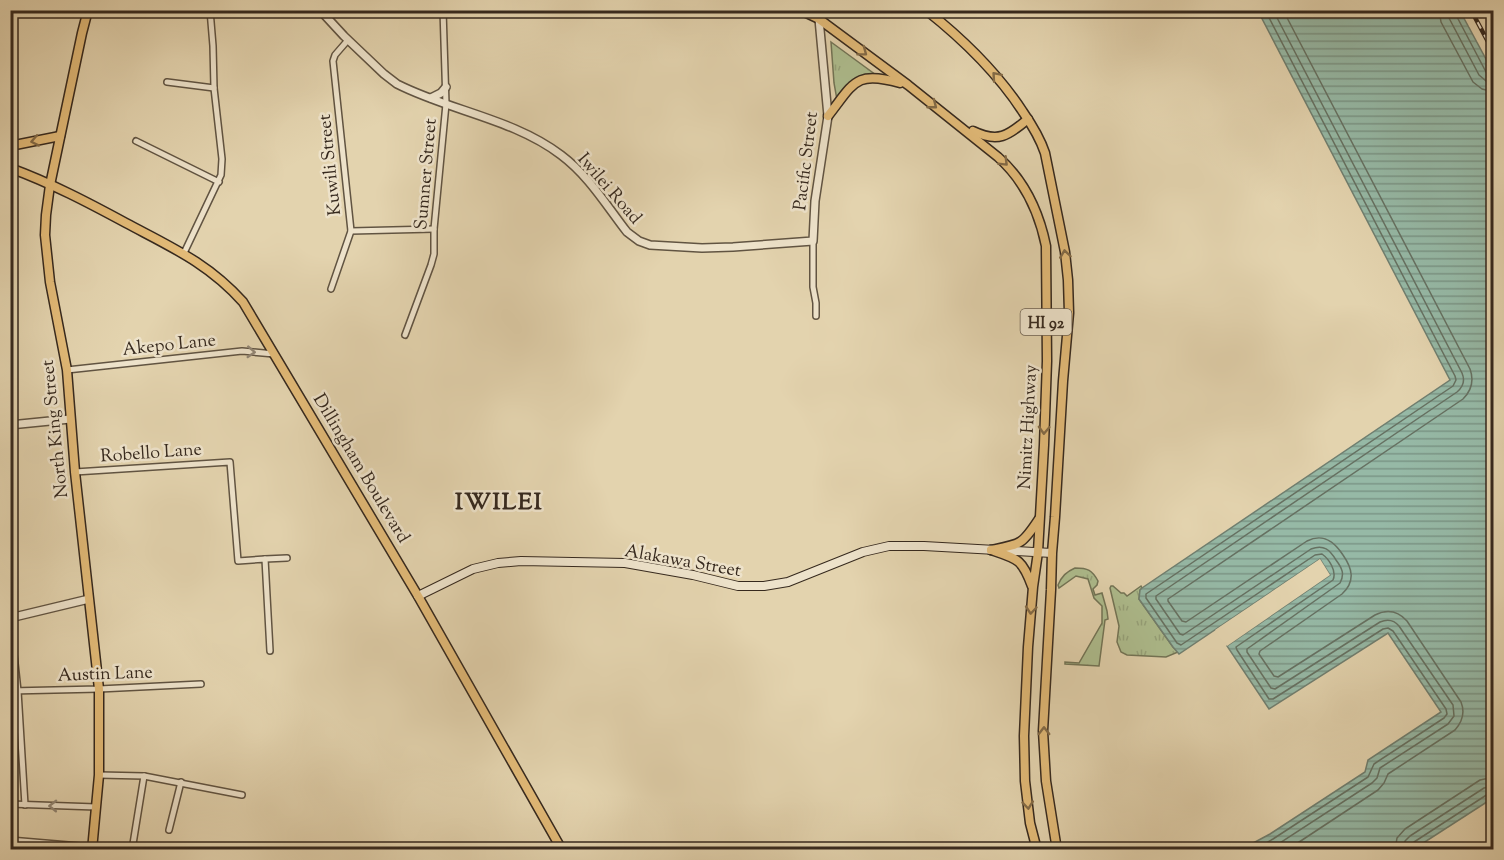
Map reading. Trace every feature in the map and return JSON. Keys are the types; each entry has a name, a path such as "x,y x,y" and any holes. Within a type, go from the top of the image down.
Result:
{"main road":[{"name":"North King Street","path":"88,10 50,185 46,215 46,253 67,370 75,472 99,689 99,775 92,848"},
{"name":"Nimitz Highway","path":"801,10 819,15 989,148 1011,170 1027,193 1043,232 1046,246 1047,361 1038,552 1028,647 1025,758 1030,823 1037,849"},
{"name":"Nimitz Highway","path":"926,10 978,55 1008,90 1028,119 1045,153 1065,252 1069,313 1052,553 1043,731 1046,781 1057,849"},
{"path":"828,116 846,91 861,80 883,78 908,86"},
{"path":"959,125 984,137 999,138 1015,131 1028,119"},
{"path":"10,146 60,136"},
{"name":"Dillingham Boulevard","path":"10,168 50,185 184,253 215,275 238,296 252,315 418,596 562,849"},
{"path":"991,550 1017,544 1026,538 1039,518"},
{"name":"Alakawa Street","path":"418,596 473,569 509,562 625,563 693,575 738,586 764,586 797,579 863,552 889,546 1052,553"},
{"path":"991,550 1012,556 1018,561 1026,570 1033,587"}],"street":[{"path":"184,253 221,176 222,159 214,88 210,10"},
{"name":"Iwilei Road","path":"320,10 390,80 404,88 520,131 561,155 589,181 627,232 644,244 716,248 813,241"},
{"name":"Sumner Street","path":"405,335 434,254 434,229 446,104 444,10"},
{"name":"Pacific Street","path":"816,316 813,288 814,201 828,116 819,15"},
{"name":"Kuwili Street","path":"331,289 351,231 333,61 335,54 348,40"},
{"path":"167,82 214,88"},
{"path":"431,98 441,93 446,87"},
{"path":"136,141 219,182"},
{"path":"351,231 434,229"},
{"name":"Akepo Lane","path":"67,370 242,351 275,354"},
{"path":"10,425 70,418"},
{"name":"Robello Lane","path":"75,472 230,462 238,561 265,559"},
{"path":"270,651 265,559 287,558"},
{"path":"25,806 11,618 89,599"},
{"name":"Austin Lane","path":"10,692 201,684"},
{"path":"99,775 144,776 242,795"},
{"path":"132,849 144,776"},
{"path":"169,830 181,782"},
{"path":"10,804 96,807"},
{"path":"10,840 92,848"}],"green space":[{"path":"831,42 876,75 868,76 837,100 834,83"},
{"path":"1075,568 1086,569 1094,574 1098,581 1093,589 1095,595 1102,593 1107,611 1108,619 1105,620 1099,666 1065,664 1065,662 1079,663 1102,623 1102,606 1094,598 1088,579 1076,576 1059,588 1058,585 1063,577"},
{"path":"1111,586 1127,596 1141,586 1139,599 1178,652 1166,657 1127,655 1121,652 1117,642 1119,626"}],"water":[{"path":"1258,11 1460,11 1494,74 1493,798 1414,849 1242,849 1270,834 1365,772 1368,760 1441,712 1388,633 1269,709 1227,646 1330,575 1320,559 1179,654 1139,599 1142,588 1450,380"}],"pier":[{"path":"1320,559 1330,575 1227,646 1225,643 1326,574 1319,563 1217,632 1215,630"}],"railway":[{"path":"1471,10 1494,53"}],"district":[{"name":"IWILEI","path":"499,501"}]}
